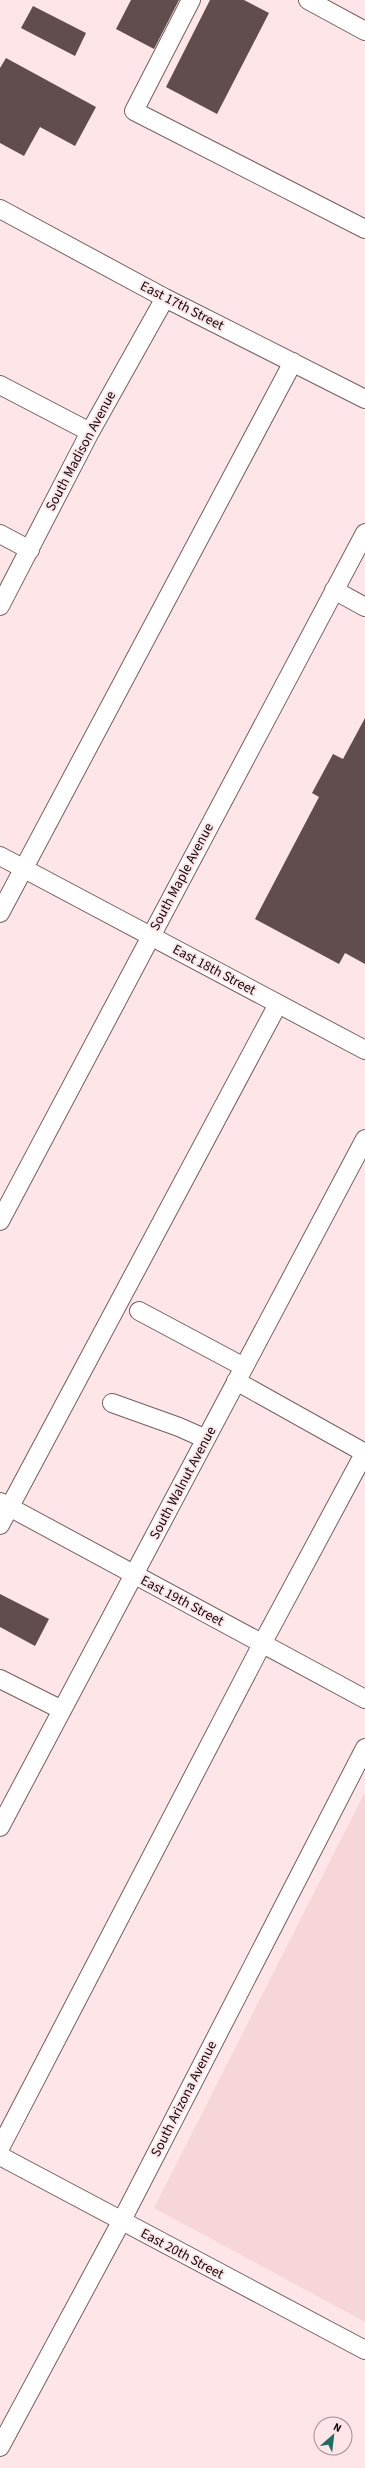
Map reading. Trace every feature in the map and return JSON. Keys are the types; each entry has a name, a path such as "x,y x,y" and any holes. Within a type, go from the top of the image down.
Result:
{"street":[{"path":"191,0 134,111 365,229"},
{"path":"308,0 365,31"},
{"name":"East 17th Street","path":"0,209 165,298 365,399"},
{"name":"South Madison Avenue","path":"0,606 90,432 165,298"},
{"path":"0,913 293,362"},
{"path":"0,384 90,432"},
{"name":"South Maple Avenue","path":"0,1221 365,533"},
{"path":"0,534 30,550"},
{"path":"334,590 365,607"},
{"name":"East 18th Street","path":"0,856 365,1050"},
{"path":"0,1525 5,1505 278,1004"},
{"name":"South Walnut Avenue","path":"0,1827 365,1139"},
{"path":"0,2148 262,1644 365,1452 139,1311"},
{"path":"112,1403 179,1427 206,1439"},
{"name":"East 19th Street","path":"5,1505 365,1699"},
{"path":"0,1678 62,1710"},
{"name":"South Arizona Avenue","path":"0,2447 121,2222 365,1748"},
{"name":"East 20th Street","path":"0,2156 121,2222 365,2350"}],"shaded area":[{"path":"364,1794 365,1795 365,2322 154,2208"}],"building":[{"path":"131,0 179,0 154,49 116,29"},
{"path":"210,0 244,0 269,13 217,114 166,87"},
{"path":"33,6 86,33 75,56 21,28"},
{"path":"6,58 96,107 75,146 40,127 24,156 0,143 0,68"},
{"path":"365,718 365,964 345,953 339,964 255,919 319,797 312,793 333,754 343,759"},
{"path":"0,1594 49,1619 35,1646 0,1627"}]}
